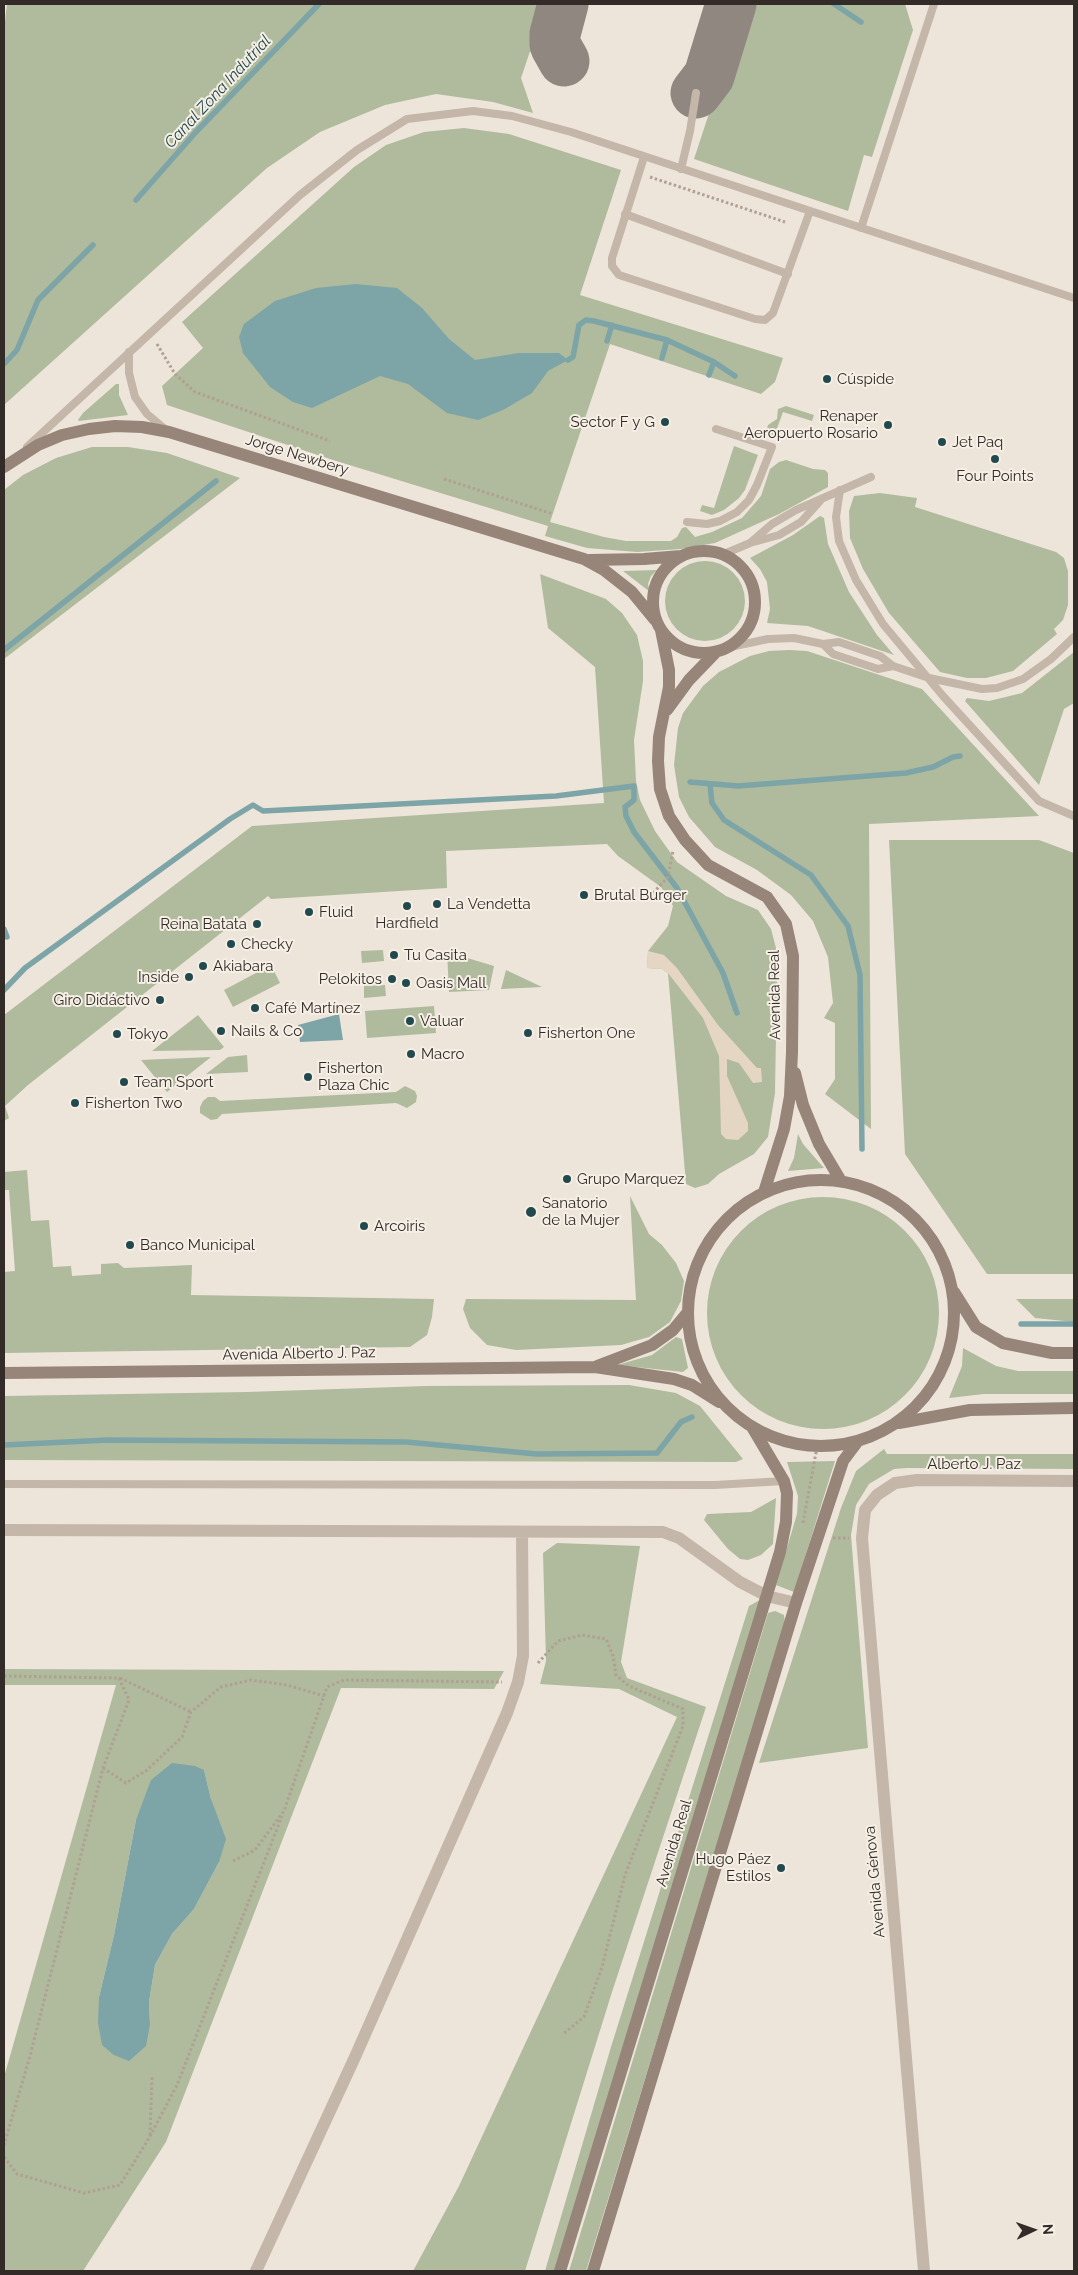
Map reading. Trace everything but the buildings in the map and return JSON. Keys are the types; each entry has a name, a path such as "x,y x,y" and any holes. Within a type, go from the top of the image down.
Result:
{"main road":[{"name":"Jorge Newbery","path":"4,467 14,458 46,442 89,428 115,426 142,427 169,432 584,559 604,570 632,592 658,625"},
{"path":"708,550 724,554 736,561 746,572 753,584 756,598 755,613 750,626 741,638 730,647 716,652 700,654 685,650 671,642 658,625 653,597 660,575 682,556 691,551 708,550"},
{"name":"Jorge Newbery","path":"584,559 644,560 682,556"},
{"name":"Avenida Real","path":"658,625 669,670 664,714 659,737 658,761 660,789 669,816 685,840 708,864 767,897 786,924 793,956 790,1096 784,1129 764,1192"},
{"name":"Avenida Real","path":"664,714 689,680 716,652"},
{"name":"Avenida Real","path":"792,1063 803,1105 812,1128 819,1144 841,1180"},
{"path":"802,1180 841,1180 872,1189 901,1205 930,1236 944,1262 952,1290 954,1320 949,1350 937,1378 920,1403 897,1423 858,1442 817,1446 787,1442 752,1427 727,1407 706,1379 692,1347 688,1312 690,1289 697,1266 708,1243 729,1217 742,1205 764,1192 802,1180"},
{"path":"952,1290 976,1327 1003,1343 1052,1353 1074,1354"},
{"name":"Avenida Alberto J. Paz","path":"595,1367 652,1345 674,1330 688,1312"},
{"name":"Avenida Alberto J. Paz","path":"4,1373 595,1367 674,1379 692,1385 727,1407"},
{"path":"897,1423 970,1410 1074,1408"},
{"name":"Avenida Real","path":"560,2271 768,1596 786,1522 787,1493 784,1482 752,1427"},
{"path":"593,2271 796,1603 843,1461 858,1442"}],"street":[{"name":"Alberto J. Paz","path":"877,1495 895,1483 917,1480 1074,1481"},
{"name":"Avenida Génova","path":"877,1495 864,1510 862,1538 924,2271"},
{"path":"4,1530 663,1532 679,1538 740,1582 768,1596 796,1603"},
{"path":"256,2271 507,1714 518,1682 523,1656 522,1532"}],"lane":[{"path":"861,228 934,4"},
{"path":"681,169 696,93"},
{"path":"14,458 300,196 357,150 407,119 473,111 512,116 644,157 1074,298"},
{"path":"644,157 612,258 612,266 620,275 755,319 765,320 773,313 810,211"},
{"path":"625,214 788,274"},
{"path":"129,352 130,373 135,396 147,414 169,432"},
{"path":"687,522 707,524 720,521 737,512 749,500 757,486 772,447 716,429"},
{"path":"750,543 772,524 796,510 871,477"},
{"path":"840,490 836,517 839,541 856,580 883,624 1039,801 1055,810 1074,816"},
{"path":"724,554 750,543 779,535 800,522 821,499"},
{"path":"730,647 768,639 794,638 823,644 839,642 880,656 892,666 929,678 965,686 996,688 1023,678 1051,659 1074,637"},
{"path":"823,644 833,654 878,669 892,666"},
{"path":"4,1484 715,1485 784,1482"}],"path":[{"path":"638,173 785,222"},
{"path":"148,334 163,352 175,374 196,392 330,441"},
{"path":"444,479 553,514"},
{"path":"653,893 668,877 673,851"},
{"path":"809,1493 817,1446"},
{"path":"817,1538 862,1538"},
{"path":"4,2157 17,2174 84,2192 120,2185 150,2138 177,2085 284,1811 327,1686 344,1680 518,1682 558,1642 582,1635 606,1639 613,1656 616,1675 629,1686 683,1709 683,1726 625,1876 602,1967 584,2017 563,2034"},
{"path":"4,1676 119,1678 191,1712"},
{"path":"4,2145 30,2056 104,1768 129,1700 119,1678"},
{"path":"104,1768 126,1783 147,1770 182,1737 191,1712 221,1686 251,1680 287,1685 324,1696"},
{"path":"233,1861 255,1850 284,1811"},
{"path":"150,2138 152,2077"}],"green space":[{"path":"7,4 546,4 521,78 533,113 493,102 436,94 385,105 320,132 267,168 4,405 4,30"},
{"path":"745,4 905,4 913,30 872,157 864,155 848,211 694,159"},
{"path":"464,128 509,134 621,170 580,295 783,358 775,382 761,394 610,344 550,522 626,541 671,541 677,537 682,528 686,527 695,537 712,532 742,518 761,496 770,469 779,462 786,460 813,469 825,470 828,473 828,487 779,514 715,543 681,549 637,552 587,548 545,536 548,526 333,460 167,405 162,386 203,348 182,322 354,167 386,145 424,132"},
{"path":"116,384 119,384 119,395 128,415 78,420 83,413"},
{"path":"786,406 814,415 812,421 783,412 773,439 765,436 768,425 777,419 778,409"},
{"path":"734,446 758,455 745,490 739,498 724,510 712,515 700,511 702,505 714,508"},
{"path":"92,447 128,447 167,453 240,478 4,659 4,490 23,475 56,458"},
{"path":"880,493 917,498 915,507 1056,552 1064,558 1068,571 1068,605 1063,620 1054,629 1057,634 1013,671 986,678 967,678 940,672 889,613 863,569 850,538 849,511 854,496"},
{"path":"820,516 824,518 828,544 849,592 877,635 894,655 808,626 767,623 770,609 767,582 760,569 750,558 793,535"},
{"path":"705,561 720,564 733,573 742,586 745,601 742,616 733,629 720,638 705,641 690,638 677,629 668,616 665,601 668,586 677,573 690,564"},
{"path":"657,570 651,576 648,584 650,592 623,571"},
{"path":"540,574 606,599 622,613 637,635 643,661 643,681 634,740 636,781 640,800 655,831 677,862 726,896 758,910 771,929 776,948 777,975 775,1093 768,1137 754,1154 719,1174 708,1184 695,1188 686,1184 668,973 662,969 647,968 648,951 668,926 673,906 661,887 618,856 607,844 446,851 447,888 271,899 268,896 28,1085 5,1106 9,1118 4,1121 4,1015 252,826 604,803 595,667 548,628"},
{"path":"769,651 807,651 922,689 1039,816 869,824 871,1129 825,1094 835,1079 835,1023 824,1018 833,1003 828,957 813,921 791,895 757,870 715,847 689,817 679,797 674,765 678,728 683,713 703,686 719,672 750,656"},
{"path":"1074,652 1074,703 1064,709 1039,785 965,701 967,698 989,701 1022,693"},
{"path":"889,840 1039,840 1074,853 1074,1274 987,1274 905,1154"},
{"path":"383,950 384,961 362,963 361,951"},
{"path":"447,952 494,966 489,990 449,992"},
{"path":"271,965 280,983 233,1007 224,990"},
{"path":"506,970 542,987 501,989"},
{"path":"385,985 386,996 364,998 364,986"},
{"path":"434,1006 436,1033 367,1038 365,1011"},
{"path":"198,1015 224,1047 220,1050 152,1051"},
{"path":"247,1055 248,1072 206,1074 228,1057"},
{"path":"211,1057 167,1092 141,1060"},
{"path":"405,1086 415,1091 417,1096 416,1102 407,1108 396,1103 222,1114 217,1119 211,1120 200,1113 203,1101 208,1097 215,1097 220,1101 396,1092"},
{"path":"798,1134 803,1144 824,1168 788,1171 794,1158"},
{"path":"27,1170 31,1221 49,1220 53,1267 71,1266 72,1276 101,1274 101,1264 118,1263 124,1268 192,1265 191,1295 434,1299 427,1335 410,1347 4,1353 4,1272 15,1271 9,1190 5,1190 4,1172"},
{"path":"630,1196 649,1234 662,1245 676,1263 684,1281 681,1301 670,1322 649,1337 621,1345 516,1350 487,1345 470,1328 463,1309 466,1299 636,1300"},
{"path":"812,1197 834,1197 857,1202 878,1210 897,1223 913,1239 926,1258 934,1279 939,1302 937,1336 926,1368 913,1387 897,1403 878,1416 857,1424 834,1429 812,1429 789,1424 768,1416 749,1403 733,1387 720,1368 712,1347 707,1324 707,1302 712,1279 720,1258 733,1239 749,1223 768,1210 789,1202"},
{"path":"1016,1299 1074,1299 1074,1322 1035,1318"},
{"path":"676,1337 682,1339 688,1368 683,1372 617,1365 652,1355"},
{"path":"963,1348 996,1366 1018,1371 1074,1371 1074,1394 984,1394 949,1398 962,1366"},
{"path":"629,1385 676,1393 700,1406 743,1459 736,1462 4,1460 4,1396 247,1392 426,1386"},
{"path":"884,1449 887,1454 1074,1454 1074,1469 907,1468 894,1469 869,1484 856,1505 851,1535 868,1748 759,1763 841,1508 856,1471"},
{"path":"835,1461 794,1592 776,1585 797,1514 798,1496 787,1462"},
{"path":"776,1498 773,1544 761,1555 748,1560 740,1559 728,1549 704,1520 707,1514 751,1512"},
{"path":"557,1543 640,1546 621,1662 627,1678 706,1707 612,1992 525,2271 413,2271 459,2186 677,1717 619,1689 540,1684 546,1661 543,1553"},
{"path":"767,1596 560,2271 545,2271 611,2047 749,1606"},
{"path":"775,1611 784,1615 785,1623 586,2271 569,2271 768,1613"},
{"path":"4,1669 504,1671 494,1689 341,1688 166,2142 83,2271 4,2271 4,2077 116,1685 4,1685","holes":["204,1770 211,1799 219,1862 194,1909 172,1934 155,1965 149,2002 150,2024 99,1997 114,1935 136,1820"]}],"shaded area":[{"path":"648,951 664,955 677,968 718,1025 757,1068 761,1068 762,1082 753,1083 739,1063 727,1059 727,1076 748,1123 748,1131 738,1140 726,1139 721,1134 719,1056 703,1018 668,973 662,969 647,968"}],"water":[{"path":"356,284 397,288 422,308 449,339 475,360 519,353 559,353 568,360 548,371 532,393 503,410 478,420 447,413 408,384 380,376 312,408 293,402 270,387 243,353 239,337 244,324 275,301 316,288"},
{"path":"339,1014 343,1040 300,1042 298,1025"},
{"path":"172,1763 195,1766 204,1770 211,1799 226,1839 219,1862 194,1909 172,1934 155,1965 149,2002 150,2024 146,2046 129,2061 114,2055 102,2045 98,2023 99,1997 114,1935 136,1820 151,1780"}],"waterway":[{"name":"Canal Zona Indutrial","path":"136,200 195,133 319,4"},
{"path":"834,4 861,22"},
{"name":"Canal Zona Indutrial","path":"4,364 17,350 38,300 93,245"},
{"path":"568,360 573,357 579,325 586,320 667,340 714,362 735,376"},
{"path":"607,341 612,325"},
{"path":"662,358 667,340"},
{"path":"709,375 714,362"},
{"path":"4,650 216,481"},
{"path":"690,782 738,786 906,773 933,767 953,757 960,756"},
{"path":"710,785 712,803 724,820 811,875 848,926 860,975 862,1149"},
{"path":"4,990 25,968 230,819 253,805 263,811 556,796 634,786 634,800 625,807 626,816 634,832 677,888 723,973 737,1013"},
{"path":"4,929 7,937"},
{"path":"1021,1324 1074,1324"},
{"path":"4,1445 108,1440 406,1442 537,1454 657,1453 681,1422 692,1417"}],"taxiway":[{"path":"563,4 555,34 555,45 564,61"},
{"path":"696,93 709,76 731,4"}],"place":[{"name":"Cúspide","path":"827,379"},
{"name":"Sector F y G","path":"665,422"},
{"name":"Renaper Aeropuerto Rosario","path":"888,425"},
{"name":"Jet Paq","path":"942,442"},
{"name":"Four Points","path":"995,459"},
{"name":"Brutal Burger","path":"584,895"},
{"name":"La Vendetta","path":"437,904"},
{"name":"Hardfield","path":"407,906"},
{"name":"Fluid","path":"309,912"},
{"name":"Reina Batata","path":"257,924"},
{"name":"Checky","path":"231,944"},
{"name":"Tu Casita","path":"394,955"},
{"name":"Akiabara","path":"203,966"},
{"name":"Inside","path":"189,977"},
{"name":"Pelokitos","path":"392,979"},
{"name":"Oasis Mall","path":"406,983"},
{"name":"Giro Didáctivo","path":"160,1000"},
{"name":"Café Martínez","path":"255,1008"},
{"name":"Valuar","path":"410,1021"},
{"name":"Nails & Co","path":"221,1031"},
{"name":"Fisherton One","path":"528,1033"},
{"name":"Tokyo","path":"117,1034"},
{"name":"Macro","path":"411,1054"},
{"name":"Fisherton Plaza Chic","path":"308,1077"},
{"name":"Team Sport","path":"124,1082"},
{"name":"Fisherton Two","path":"75,1103"},
{"name":"Grupo Marquez","path":"567,1179"},
{"name":"Sanatorio de la Mujer","path":"531,1212"},
{"name":"Arcoiris","path":"364,1226"},
{"name":"Banco Municipal","path":"130,1245"},
{"name":"Hugo Páez Estilos","path":"781,1868"}]}
